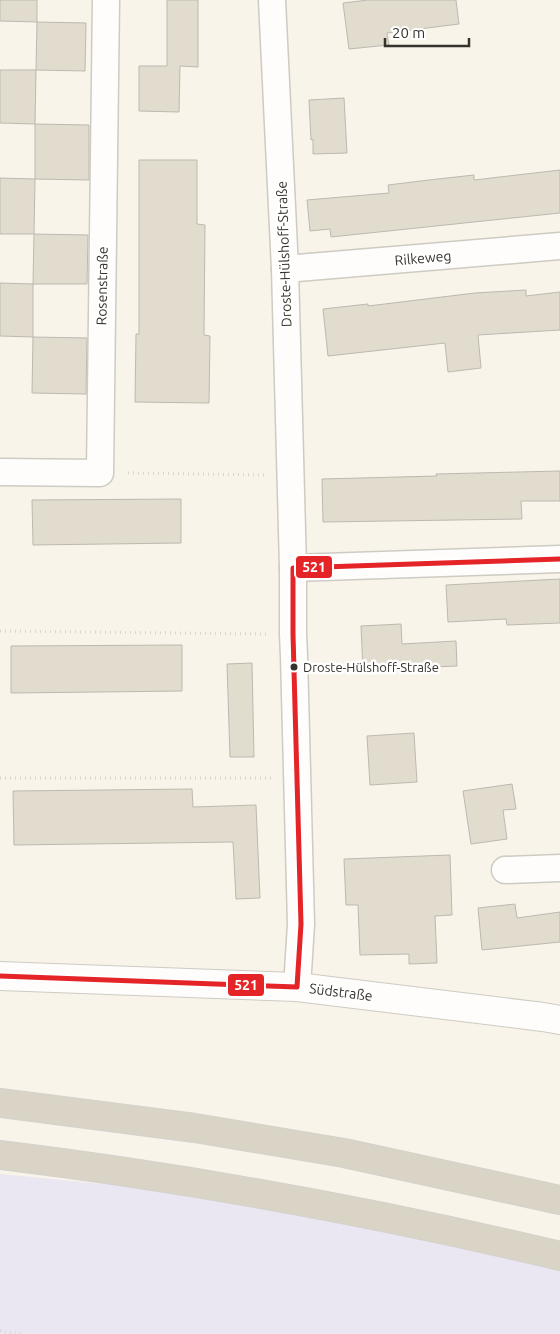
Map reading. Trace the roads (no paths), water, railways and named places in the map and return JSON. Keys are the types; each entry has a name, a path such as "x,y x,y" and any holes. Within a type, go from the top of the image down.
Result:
{"highway":[{"path":"0,1103 195,1128 344,1153 560,1200"},
{"path":"0,1156 189,1181 315,1203 469,1234 560,1256"}],"street":[{"name":"Rosenstraße","path":"0,472 100,473 106,0"},
{"name":"Droste-Hülshoff-Straße","path":"272,0 285,269 293,568 301,924 297,987"},
{"name":"Rilkeweg","path":"285,269 560,246"},
{"path":"293,568 560,560"},
{"path":"505,870 560,868"},
{"name":"Südstraße","path":"0,976 297,987 560,1020"}],"place":[{"name":"Droste-Hülshoff-Straße","path":"294,667"}]}
